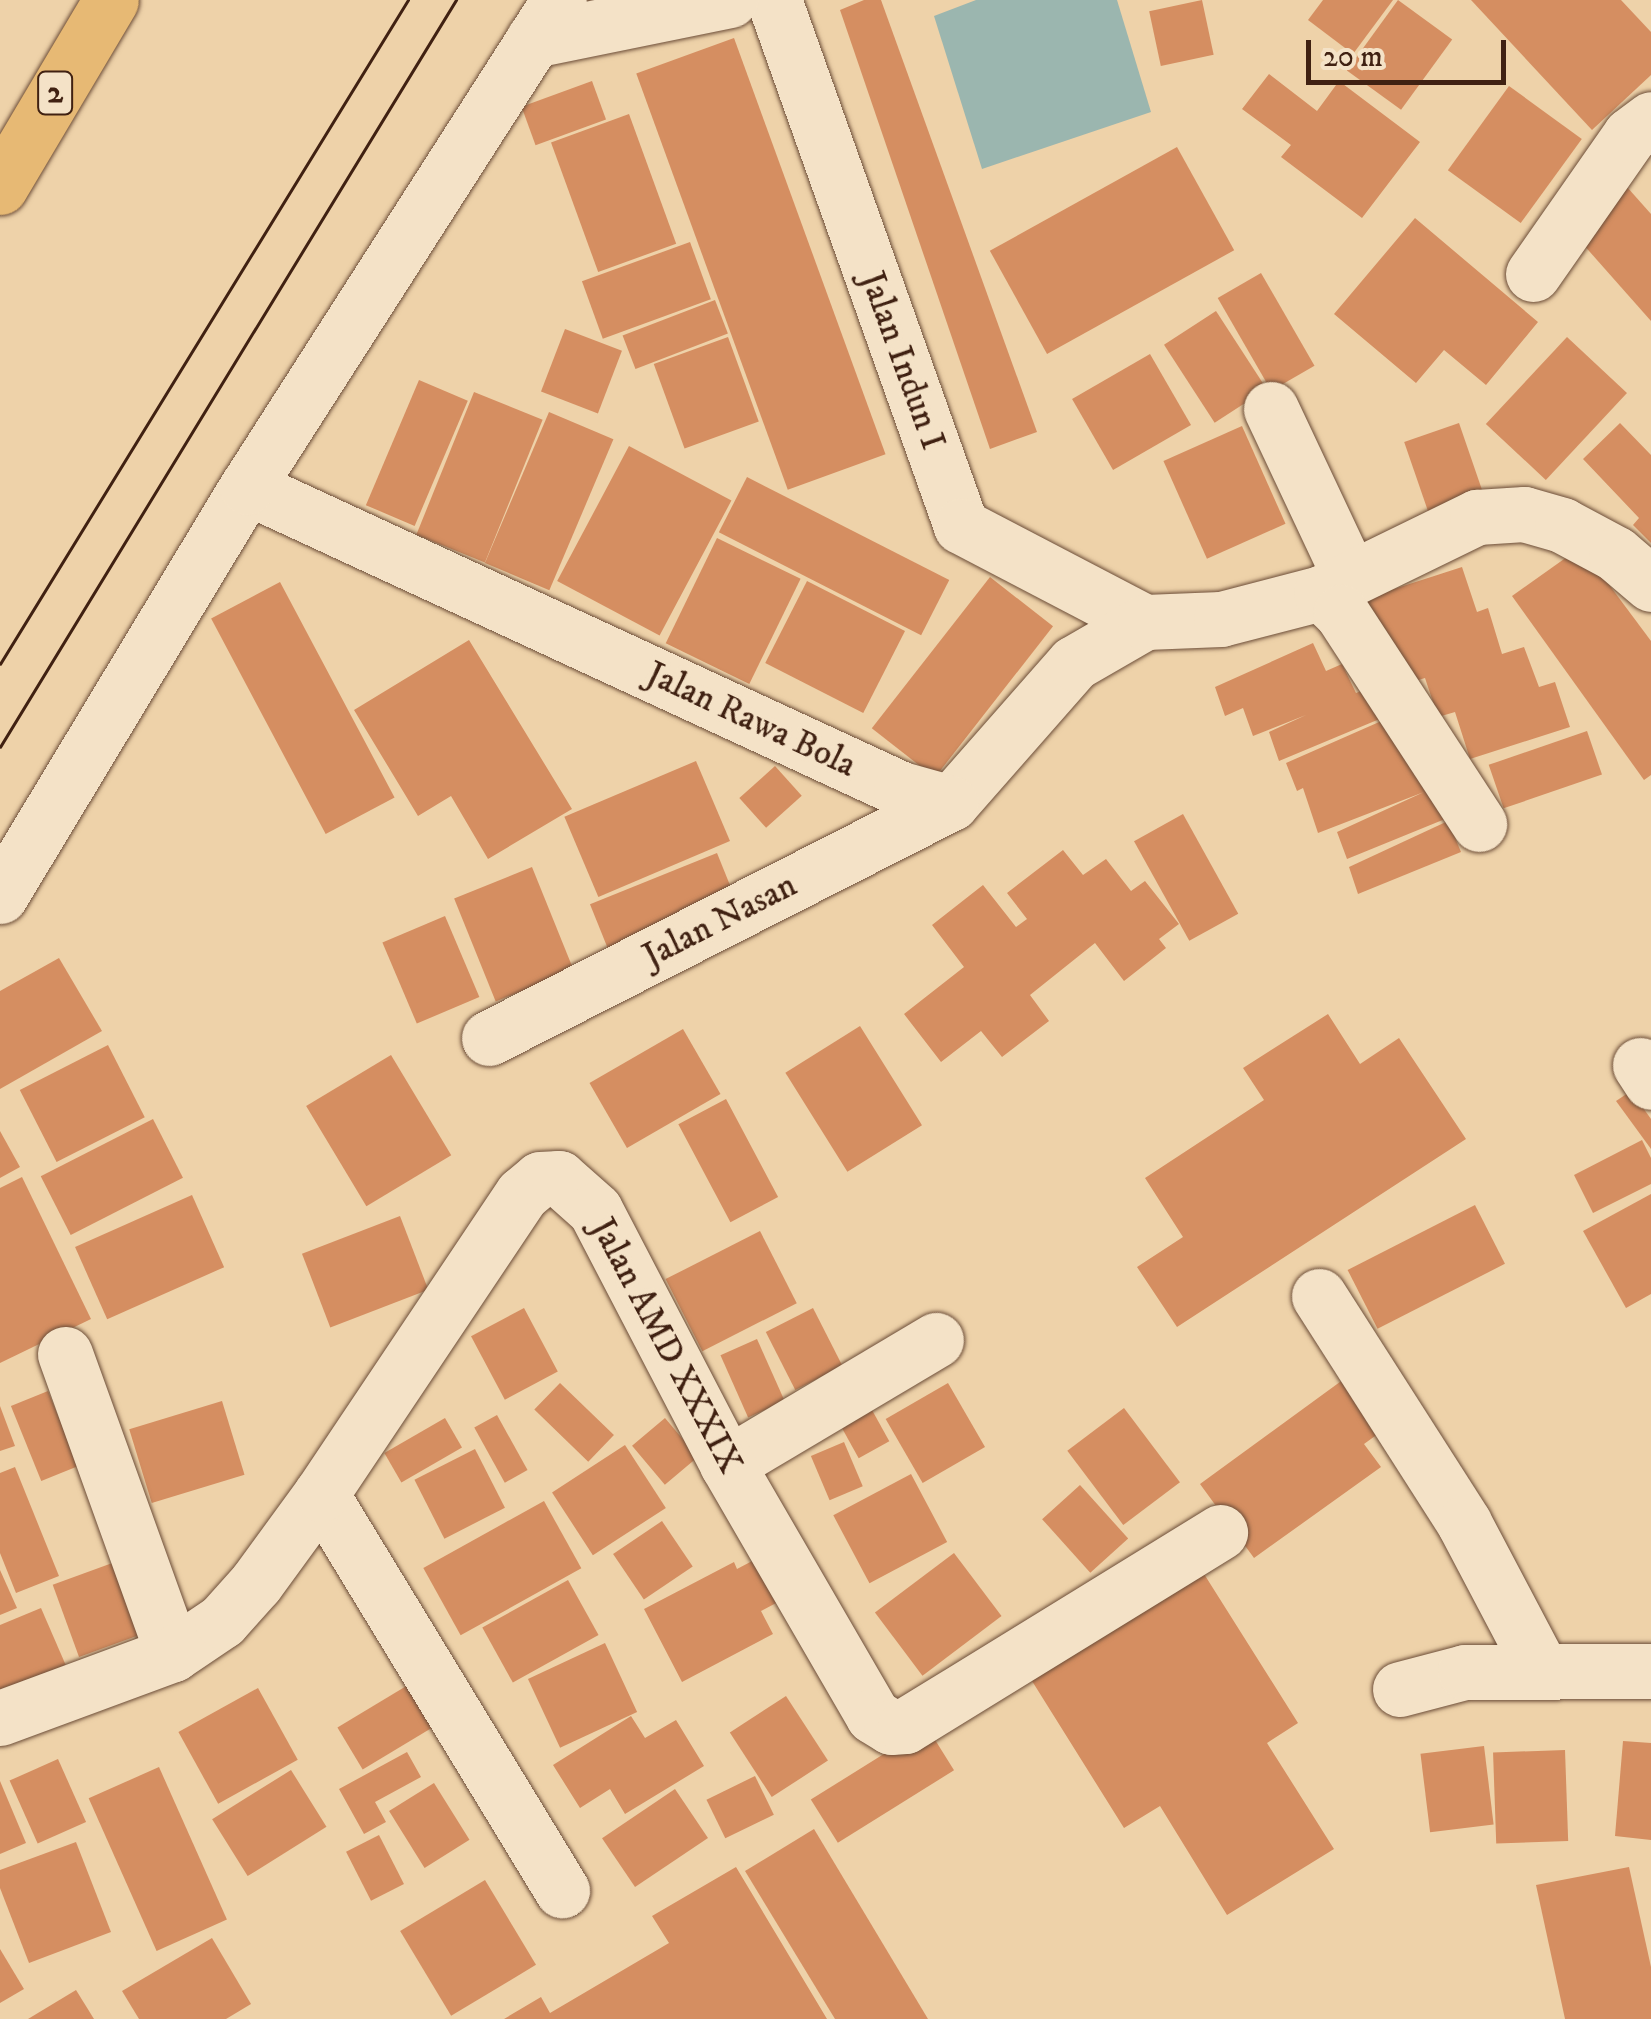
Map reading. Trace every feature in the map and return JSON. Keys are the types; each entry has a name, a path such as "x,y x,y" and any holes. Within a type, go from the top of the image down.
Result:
{"highway":[{"name":"2","path":"0,187 110,0"}],"street":[{"path":"0,896 248,487 546,20 730,0"},
{"name":"Jalan Indun I","path":"774,0 960,526 1145,622"},
{"path":"1533,274 1630,135 1651,119"},
{"path":"1271,409 1335,585 1341,612 1479,824"},
{"name":"Jalan Rawa Bola","path":"248,487 901,789 951,803"},
{"path":"951,803 1074,662 1145,622 1222,619 1335,585 1477,517 1524,514 1562,525 1616,554 1651,584"},
{"name":"Jalan Nasan","path":"489,1038 951,803"},
{"name":"Jalan AMD XXXIX","path":"0,1718 173,1654 222,1620 256,1583 522,1194 540,1179 559,1178 594,1210 728,1464 873,1716 891,1727 905,1726 1220,1532"},
{"path":"1318,1296 1464,1523 1541,1669"},
{"path":"728,1464 936,1340"},
{"path":"64,1354 173,1654"},
{"path":"320,1494 562,1891"},
{"path":"1400,1689 1465,1672 1651,1670"}],"water":[{"path":"976,0 1117,0 1151,112 982,169 934,16"}],"building":[{"path":"864,0 881,0 1037,432 990,449 840,10"},
{"path":"1202,0 1214,55 1161,66 1149,11"},
{"path":"1323,0 1393,0 1353,54 1308,20"},
{"path":"1398,0 1452,39 1401,110 1347,70"},
{"path":"1471,0 1621,0 1651,32 1651,75 1592,130"},
{"path":"734,38 886,454 788,490 636,74"},
{"path":"1269,74 1317,111 1339,81 1420,142 1362,218 1281,157 1291,145 1242,109"},
{"path":"592,81 606,120 536,145 522,107"},
{"path":"1509,86 1582,139 1521,223 1448,170"},
{"path":"629,114 676,244 598,272 551,142"},
{"path":"1177,147 1234,250 1047,354 990,251"},
{"path":"1627,187 1651,214 1651,321 1574,234"},
{"path":"1415,218 1538,322 1486,385 1444,350 1416,383 1334,314"},
{"path":"690,242 711,299 603,339 582,281"},
{"path":"1261,273 1314,366 1271,391 1218,298"},
{"path":"715,300 728,334 635,369 623,335"},
{"path":"1216,311 1267,389 1215,423 1164,345"},
{"path":"565,329 622,351 598,413 541,392"},
{"path":"728,337 759,422 685,449 654,364"},
{"path":"1567,337 1627,393 1546,480 1486,424"},
{"path":"1150,354 1191,425 1113,470 1072,399"},
{"path":"419,380 468,401 415,526 366,505"},
{"path":"474,392 543,420 485,563 416,535"},
{"path":"549,412 613,439 549,590 485,563"},
{"path":"1459,423 1486,501 1431,520 1404,442"},
{"path":"1620,423 1651,455 1651,543 1633,525 1639,518 1583,459"},
{"path":"1242,426 1286,524 1207,559 1163,461"},
{"path":"629,446 731,500 660,636 557,581"},
{"path":"747,477 949,580 921,635 719,532"},
{"path":"717,538 801,579 749,684 666,643"},
{"path":"1581,547 1651,641 1651,775 1644,780 1512,596"},
{"path":"1462,567 1477,612 1488,608 1502,654 1524,647 1539,687 1555,682 1570,727 1470,759 1455,712 1438,717 1425,678 1402,685 1363,599"},
{"path":"990,577 1053,626 935,778 872,728"},
{"path":"807,581 905,631 863,713 765,663"},
{"path":"280,582 395,797 326,834 211,619"},
{"path":"469,640 572,809 488,859 451,796 418,816 354,710"},
{"path":"1313,643 1326,671 1342,664 1356,693 1369,688 1382,718 1279,761 1269,732 1306,715 1253,736 1243,708 1225,716 1215,687"},
{"path":"1386,719 1450,817 1347,859 1337,832 1424,792 1318,833 1303,788 1297,791 1286,763"},
{"path":"1587,731 1602,774 1504,808 1489,765"},
{"path":"696,761 730,841 598,897 564,817"},
{"path":"775,766 802,796 766,828 739,798"},
{"path":"1183,814 1238,914 1189,941 1134,841"},
{"path":"1448,821 1461,852 1358,894 1349,867"},
{"path":"1063,850 1083,875 1106,859 1131,891 1145,881 1179,924 1159,939 1166,948 1124,981 1095,943 1030,995 1049,1021 1002,1057 981,1031 941,1062 904,1014 964,967 932,925 983,885 1016,927 1027,919 1007,893"},
{"path":"717,853 736,901 609,953 590,904"},
{"path":"532,867 574,970 496,1001 454,898"},
{"path":"445,916 479,997 417,1024 382,943"},
{"path":"59,958 102,1031 0,1089 0,991"},
{"path":"1328,1014 1360,1064 1399,1038 1466,1139 1177,1327 1137,1267 1183,1237 1145,1178 1264,1100 1243,1068"},
{"path":"860,1026 922,1125 847,1172 785,1073"},
{"path":"683,1029 720,1094 627,1148 589,1083"},
{"path":"108,1045 145,1117 57,1162 20,1090"},
{"path":"391,1055 451,1155 366,1206 306,1106"},
{"path":"1631,1091 1651,1119 1651,1149 1616,1101"},
{"path":"726,1099 778,1197 730,1222 678,1124"},
{"path":"153,1119 183,1178 71,1235 41,1176"},
{"path":"0,1131 20,1167 0,1178"},
{"path":"1642,1140 1651,1158 1651,1184 1593,1213 1574,1175"},
{"path":"22,1177 91,1319 0,1363 0,1188"},
{"path":"1651,1194 1651,1294 1626,1308 1583,1231"},
{"path":"192,1195 224,1267 107,1319 75,1247"},
{"path":"1475,1205 1505,1264 1378,1329 1348,1270"},
{"path":"400,1216 428,1290 330,1327 302,1254"},
{"path":"760,1231 797,1303 702,1351 666,1279"},
{"path":"524,1308 558,1372 505,1400 471,1336"},
{"path":"813,1308 843,1366 795,1390 766,1332"},
{"path":"757,1339 785,1401 748,1417 720,1355"},
{"path":"1355,1371 1393,1423 1364,1444 1381,1467 1254,1558 1200,1484"},
{"path":"560,1383 614,1435 588,1462 534,1410"},
{"path":"948,1383 985,1447 923,1483 886,1419"},
{"path":"48,1391 78,1466 41,1481 11,1406"},
{"path":"222,1401 245,1475 152,1503 129,1429"},
{"path":"867,1401 889,1441 859,1458 836,1418"},
{"path":"0,1406 15,1446 0,1451"},
{"path":"1124,1408 1180,1482 1123,1525 1067,1451"},
{"path":"497,1415 528,1470 505,1483 474,1428"},
{"path":"445,1418 462,1447 401,1482 384,1453"},
{"path":"665,1418 698,1457 665,1485 632,1446"},
{"path":"844,1442 863,1486 830,1500 811,1456"},
{"path":"625,1445 666,1508 593,1555 552,1492"},
{"path":"475,1449 505,1508 444,1539 414,1480"},
{"path":"15,1467 59,1576 16,1593 0,1553 0,1473"},
{"path":"911,1474 947,1542 869,1583 833,1515"},
{"path":"1080,1485 1128,1539 1090,1573 1042,1519"},
{"path":"544,1501 581,1568 461,1635 423,1568"},
{"path":"662,1521 693,1567 644,1600 613,1554"},
{"path":"954,1553 1002,1616 922,1676 875,1613"},
{"path":"126,1558 152,1630 79,1657 53,1585"},
{"path":"756,1559 778,1602 761,1611 773,1634 682,1682 644,1609 734,1562 737,1569"},
{"path":"1199,1566 1298,1723 1267,1743 1334,1849 1227,1915 1160,1806 1124,1828 1027,1673"},
{"path":"0,1570 17,1608 0,1615"},
{"path":"568,1580 599,1635 513,1683 482,1628"},
{"path":"41,1608 67,1668 0,1697 0,1625"},
{"path":"605,1643 637,1712 560,1748 528,1679"},
{"path":"418,1679 443,1721 363,1769 337,1727"},
{"path":"258,1688 298,1760 218,1804 178,1732"},
{"path":"786,1696 828,1761 772,1797 730,1732"},
{"path":"631,1716 645,1738 676,1720 704,1766 625,1814 610,1789 580,1808 553,1765"},
{"path":"927,1727 954,1770 838,1843 811,1800"},
{"path":"1623,1741 1651,1743 1651,1840 1615,1836"},
{"path":"1484,1746 1494,1824 1430,1832 1420,1754"},
{"path":"1565,1750 1568,1841 1496,1843 1493,1753"},
{"path":"407,1752 421,1777 375,1802 386,1822 364,1834 339,1789"},
{"path":"58,1759 86,1822 38,1844 10,1781"},
{"path":"159,1767 227,1920 157,1951 89,1798"},
{"path":"291,1770 327,1827 248,1876 212,1819"},
{"path":"755,1776 774,1815 725,1838 706,1800"},
{"path":"0,1781 26,1843 0,1854"},
{"path":"434,1783 470,1840 425,1868 389,1811"},
{"path":"675,1789 708,1838 635,1887 602,1838"},
{"path":"814,1829 928,2019 835,2019 745,1871"},
{"path":"379,1835 404,1884 371,1901 346,1852"},
{"path":"76,1842 111,1932 29,1963 0,1888 0,1870"},
{"path":"736,1867 827,2019 504,2019 541,1997 550,2013 669,1943 652,1916"},
{"path":"1629,1867 1651,1967 1651,2019 1565,2019 1536,1885"},
{"path":"485,1880 536,1965 451,2016 400,1931"},
{"path":"212,1938 251,2004 226,2019 139,2019 122,1991"},
{"path":"0,1949 24,1989 0,2003"},
{"path":"76,1990 94,2019 28,2019"}],"tram line":[{"path":"0,664 408,0"},
{"path":"0,747 456,0"}]}
